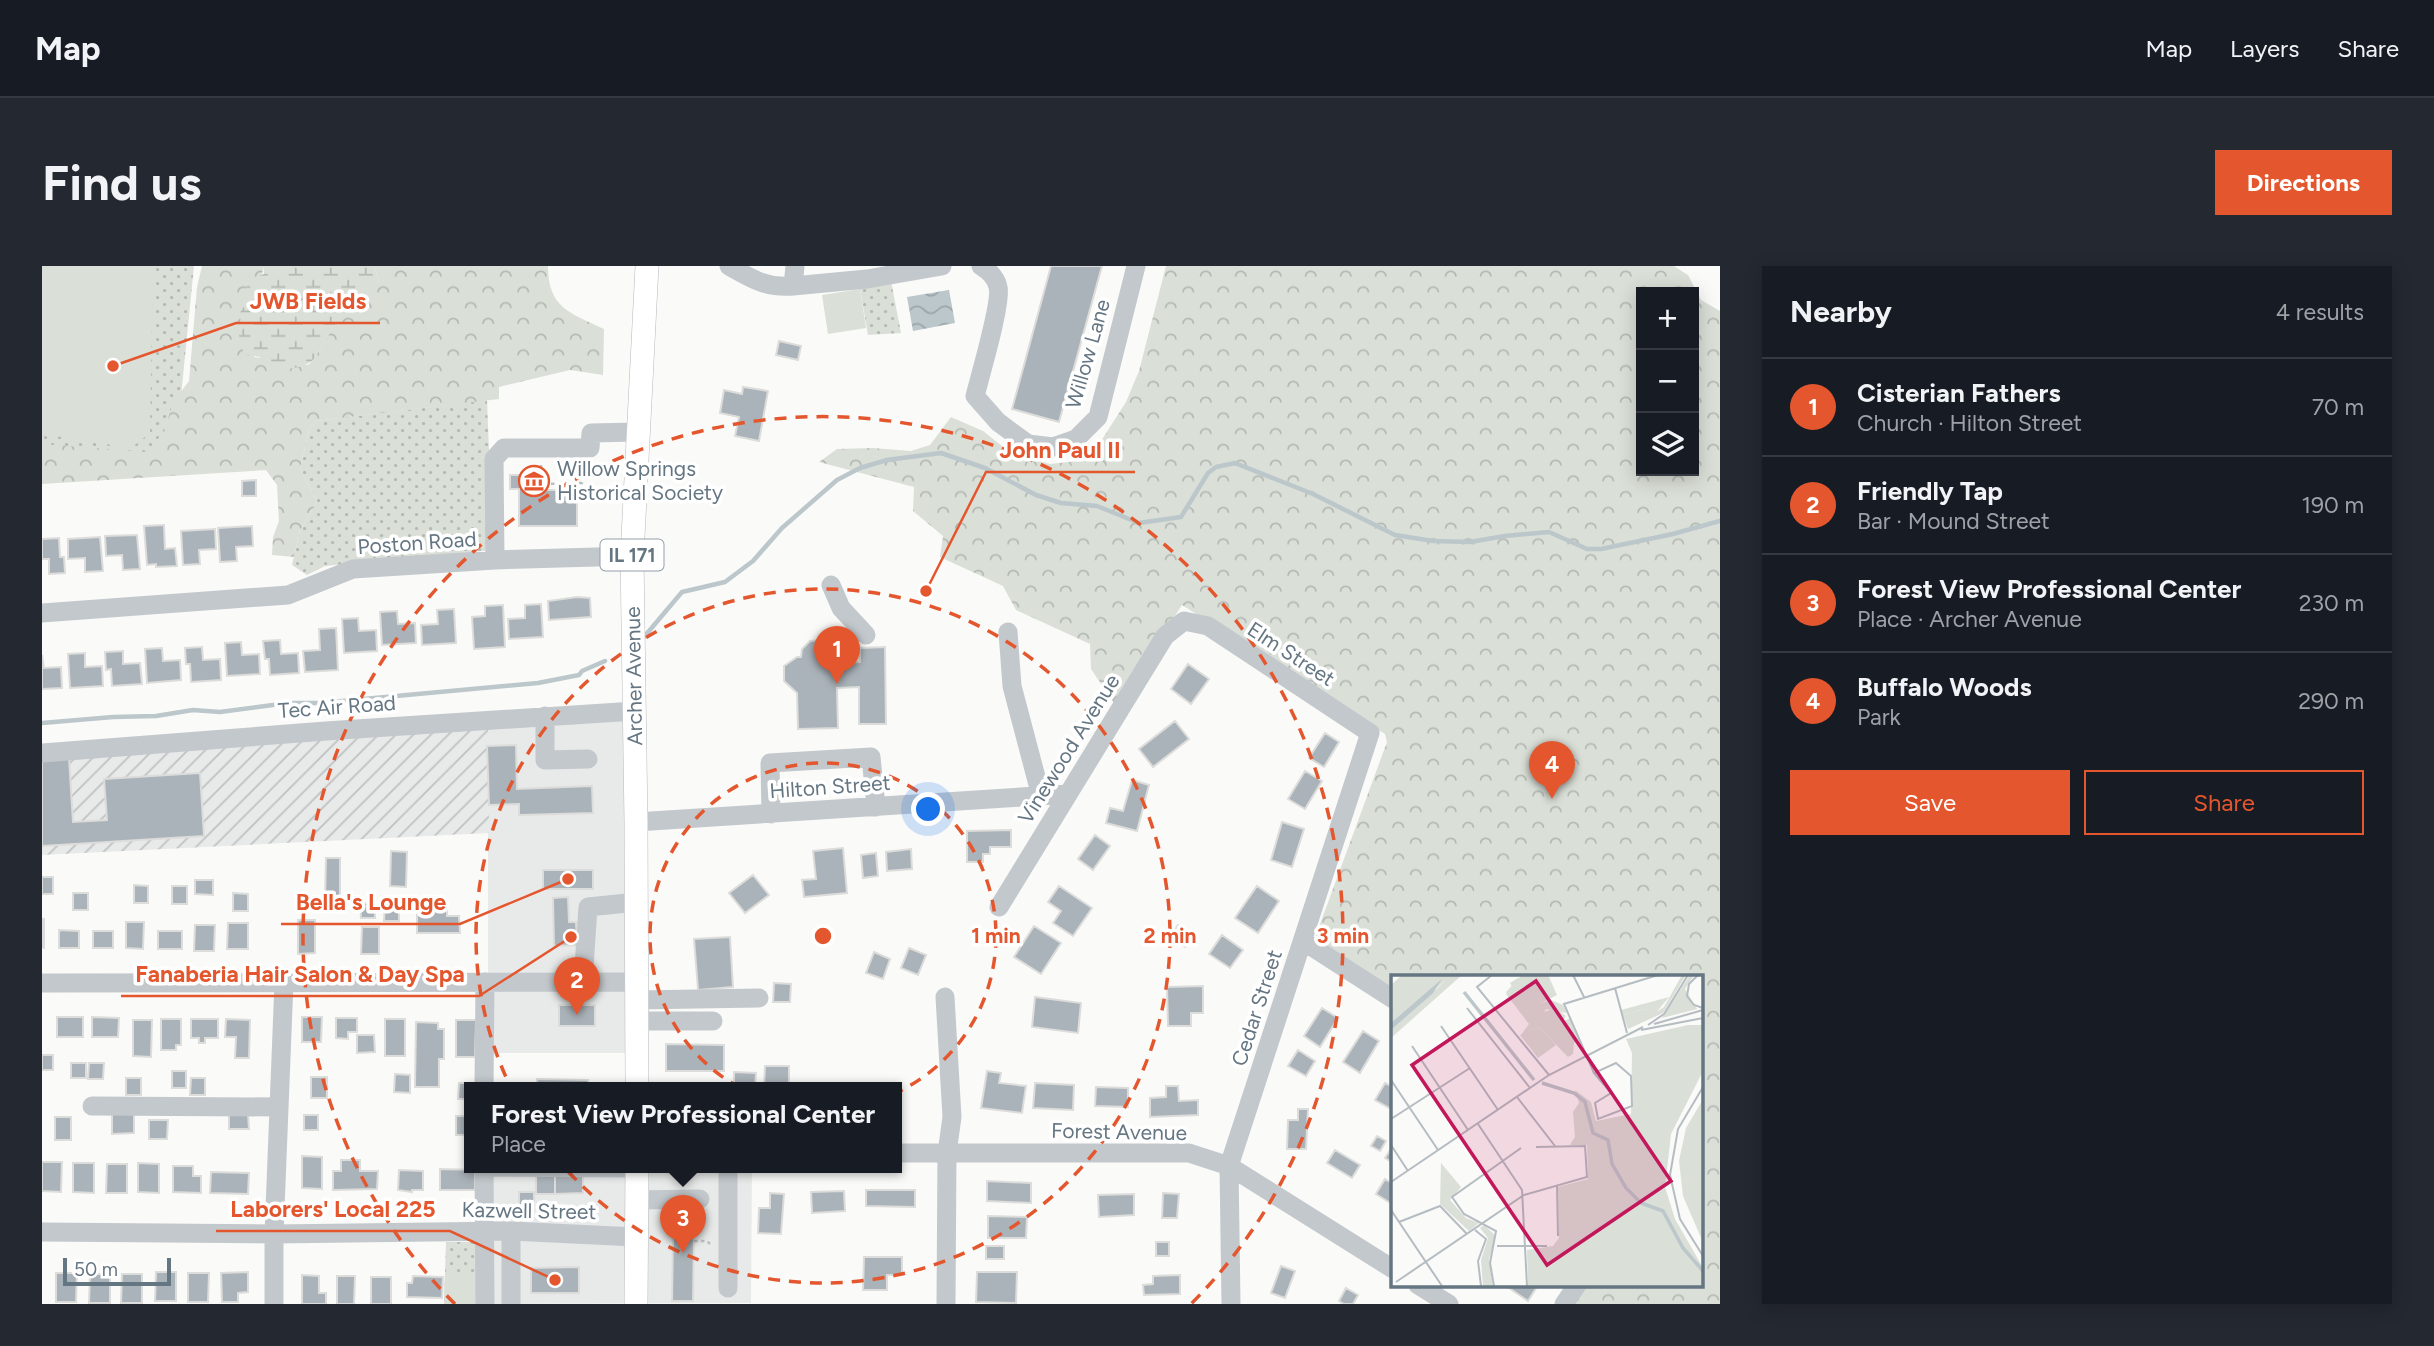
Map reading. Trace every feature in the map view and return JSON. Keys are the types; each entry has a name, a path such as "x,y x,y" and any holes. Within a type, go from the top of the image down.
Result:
{"main road":[{"name":"Archer Avenue","path":"637,1082 632,556 647,266"},
{"path":"636,1304 638,1173"}],"street":[{"path":"729,266 774,287 794,276 867,279 942,266"},
{"name":"Willow Lane","path":"981,266 991,273 999,288 996,313 975,396 998,422 1028,444 1053,447 1076,439 1098,417 1136,266"},
{"path":"495,560 494,459 504,448 590,448 591,433 637,432"},
{"name":"Poston Road","path":"42,613 288,595 353,569 495,560 632,556"},
{"path":"831,585 841,608 866,635"},
{"name":"Elm Street","path":"1184,621 1208,626 1370,733"},
{"name":"Vinewood Avenue","path":"999,907 1165,636 1184,621"},
{"path":"1009,632 1012,686 1041,796"},
{"name":"Tec Air Road","path":"42,753 635,711"},
{"path":"545,716 545,760 588,760"},
{"name":"Cedar Street","path":"1231,1304 1229,1167 1370,733"},
{"path":"771,814 770,763 871,757 876,807"},
{"name":"Hilton Street","path":"636,822 1068,794"},
{"path":"583,982 588,907 636,902"},
{"path":"1303,941 1391,998"},
{"path":"274,1304 274,1234 284,982"},
{"path":"484,1082 485,982"},
{"path":"42,983 583,982 636,1001 713,1021"},
{"path":"945,997 952,1117 947,1153 946,1304"},
{"path":"636,1001 759,998"},
{"path":"92,1106 279,1107"},
{"name":"Forest Avenue","path":"902,1153 1189,1153 1229,1167 1391,1268"},
{"path":"484,1173 485,1304"},
{"path":"728,1173 728,1288"},
{"path":"637,1200 701,1199"},
{"path":"511,1231 511,1304"},
{"name":"Kazwell Street","path":"42,1232 274,1234 511,1231 636,1237"},
{"path":"1420,1286 1449,1304"},
{"path":"1564,1304 1576,1286"}],"path":[{"path":"542,484 582,484"},
{"path":"676,1227 676,1235 695,1235 695,1241 704,1241"}],"shaded area":[{"path":"631,711 634,1053 488,1053 488,723"},
{"path":"488,723 489,833 42,855 42,760"},
{"path":"489,1173 752,1173 751,1303 487,1304"}],"green space":[{"path":"42,266 194,266 174,466 42,476"},
{"path":"42,266 153,266 150,433 131,448 42,434"},
{"path":"202,266 263,266 254,357 308,365 349,301 379,281 374,266 548,266 552,292 557,301 572,313 604,329 603,375 570,370 499,387 499,399 316,421 309,430 300,468 317,502 300,531 294,557 272,555 273,537 279,521 277,485 266,470 42,484 42,444 146,452 164,432 173,402 189,381 197,287"},
{"path":"263,266 374,266 379,281 356,300 349,302 314,359 291,369 277,369 265,366 260,357 244,354 238,332 243,329 239,314 247,302 245,289 251,279 264,274"},
{"path":"1166,266 1674,266 1688,275 1694,287 1636,287 1636,476 1699,476 1699,296 1720,311 1720,1304 1574,1304 1584,1286 1702,1286 1702,975 1391,975 1391,991 1320,944 1316,935 1387,742 1385,734 1182,605 1116,706 1091,669 1090,644 1016,610 1003,586 940,557 943,536 913,511 914,487 819,462 837,449 911,451 930,445 951,417 983,431 1012,454 1050,464 1079,461 1103,438 1126,402 1139,371"},
{"path":"891,281 901,333 868,335 860,289"},
{"path":"860,289 866,328 828,334 822,295"},
{"path":"487,400 493,550 325,566 307,575 292,565 300,531 317,502 300,468 309,430 316,421"},
{"path":"446,1242 478,1242 478,1304 444,1304"},
{"path":"445,1274 474,1275 474,1304 444,1304"}],"water":[{"path":"949,290 955,323 913,331 907,297"}],"building":[{"path":"1051,266 1102,266 1059,422 1012,409"},
{"path":"779,341 801,346 798,360 776,355"},
{"path":"743,387 768,391 759,441 735,436 739,417 720,413 724,390 742,394"},
{"path":"510,475 539,475 539,490 577,490 577,526 519,526 519,489 510,489"},
{"path":"256,480 256,496 242,496 242,481"},
{"path":"164,525 165,549 175,548 177,566 147,565 144,526"},
{"path":"252,526 253,546 236,547 237,561 220,562 218,528"},
{"path":"215,529 216,549 199,550 200,564 183,565 181,531"},
{"path":"137,535 140,569 123,570 122,555 106,556 105,536"},
{"path":"100,537 103,571 85,572 85,558 68,559 68,539"},
{"path":"59,538 60,557 64,557 65,573 49,574 49,559 42,559 42,539"},
{"path":"590,598 591,617 549,620 548,601"},
{"path":"541,604 543,637 509,639 508,619 525,618 525,605"},
{"path":"503,605 505,647 474,649 472,617 485,616 485,606"},
{"path":"454,609 456,643 422,645 421,625 438,624 437,610"},
{"path":"397,611 398,624 415,623 416,643 382,645 380,612"},
{"path":"358,618 359,631 376,630 377,651 344,653 342,619"},
{"path":"336,628 338,670 305,672 303,651 320,650 319,629"},
{"path":"280,640 281,654 298,653 299,673 270,675 269,659 265,659 263,641"},
{"path":"823,640 831,646 831,656 839,656 840,663 860,662 860,648 885,647 886,724 859,724 859,687 837,688 838,728 798,729 797,693 784,681 784,666 801,657 802,649 810,641"},
{"path":"241,642 242,655 259,654 260,674 227,676 225,643"},
{"path":"202,647 203,660 220,659 221,680 191,682 190,664 186,664 185,648"},
{"path":"162,648 163,661 180,660 181,680 147,683 145,649"},
{"path":"123,651 123,664 140,663 142,684 112,686 111,669 106,670 105,652"},
{"path":"85,653 85,667 102,666 103,686 70,688 68,654"},
{"path":"42,655 44,668 61,667 62,688 42,689"},
{"path":"1188,664 1209,679 1191,704 1171,689"},
{"path":"1175,721 1189,739 1153,767 1139,749"},
{"path":"1325,733 1339,742 1324,767 1309,758"},
{"path":"516,745 517,789 592,786 593,813 519,815 519,804 489,805 487,746"},
{"path":"69,758 73,822 107,820 104,779 200,773 204,836 42,846 42,760"},
{"path":"1305,771 1322,781 1305,809 1288,799"},
{"path":"1132,780 1149,785 1137,831 1106,823 1110,808 1123,811"},
{"path":"1282,822 1304,829 1292,867 1271,860"},
{"path":"1011,830 1011,847 990,847 990,854 983,854 983,862 967,862 967,831"},
{"path":"1095,835 1110,846 1093,870 1078,859"},
{"path":"843,848 847,893 804,897 802,880 816,879 813,851"},
{"path":"911,849 912,869 887,871 886,852"},
{"path":"391,851 407,852 406,887 390,886"},
{"path":"876,853 878,876 863,878 861,855"},
{"path":"326,858 340,858 340,899 325,899"},
{"path":"543,870 593,870 593,889 543,889"},
{"path":"753,875 769,895 745,913 729,893"},
{"path":"42,877 53,877 53,894 42,894"},
{"path":"195,880 213,880 213,895 195,894"},
{"path":"134,885 148,886 148,903 134,903"},
{"path":"172,886 187,886 187,904 172,904"},
{"path":"1059,886 1092,908 1073,936 1053,923 1061,911 1048,902"},
{"path":"1257,886 1279,901 1258,933 1235,918"},
{"path":"73,893 88,893 88,910 73,910"},
{"path":"233,893 248,894 248,911 233,911"},
{"path":"568,897 569,922 576,922 577,945 554,946 553,898"},
{"path":"360,903 375,903 375,918 361,918"},
{"path":"385,903 399,903 399,921 384,921"},
{"path":"430,904 447,904 447,916 459,916 460,933 417,933 417,911 429,911"},
{"path":"44,919 44,948 42,947"},
{"path":"298,920 315,920 315,953 298,954"},
{"path":"126,922 144,922 143,949 126,948"},
{"path":"228,923 248,923 248,949 227,949"},
{"path":"195,925 215,925 214,951 194,951"},
{"path":"1178,925 1193,934 1185,947 1170,938"},
{"path":"1034,926 1061,943 1041,974 1014,957"},
{"path":"362,927 379,927 379,954 361,954"},
{"path":"59,930 79,931 79,948 59,948"},
{"path":"93,931 113,931 113,948 93,948"},
{"path":"158,931 182,931 182,949 158,949"},
{"path":"1222,935 1243,950 1230,968 1209,954"},
{"path":"730,937 733,987 698,990 694,939"},
{"path":"909,948 926,955 918,975 901,968"},
{"path":"874,952 890,959 883,979 866,973"},
{"path":"774,983 791,984 790,1002 773,1002"},
{"path":"1203,986 1203,1013 1191,1013 1191,1026 1168,1026 1167,987"},
{"path":"1035,997 1081,1003 1078,1033 1032,1027"},
{"path":"559,1005 595,1005 595,1026 559,1026"},
{"path":"1322,1008 1338,1018 1320,1047 1304,1036"},
{"path":"57,1017 83,1017 83,1037 57,1037"},
{"path":"92,1017 119,1018 118,1037 92,1037"},
{"path":"302,1017 322,1017 321,1042 302,1042"},
{"path":"336,1018 357,1018 357,1032 348,1032 348,1039 336,1038"},
{"path":"161,1019 181,1019 181,1045 176,1045 176,1050 161,1050"},
{"path":"191,1019 218,1019 218,1038 205,1038 205,1043 199,1043 199,1038 191,1038"},
{"path":"226,1019 250,1020 249,1058 235,1058 236,1037 225,1037"},
{"path":"385,1019 405,1019 405,1056 385,1056"},
{"path":"133,1020 152,1020 151,1057 133,1056"},
{"path":"456,1020 476,1020 475,1057 456,1057"},
{"path":"416,1022 438,1023 438,1029 444,1029 444,1059 439,1059 439,1087 415,1087"},
{"path":"1363,1031 1379,1041 1360,1073 1343,1062"},
{"path":"357,1035 374,1035 375,1052 357,1053"},
{"path":"666,1044 724,1045 724,1071 666,1071"},
{"path":"1298,1050 1315,1061 1306,1076 1288,1066"},
{"path":"42,1055 53,1055 53,1070 42,1070"},
{"path":"71,1063 86,1063 86,1078 71,1078"},
{"path":"89,1063 104,1063 103,1079 88,1079"},
{"path":"765,1066 789,1066 789,1082 764,1082"},
{"path":"172,1071 186,1071 186,1088 172,1088"},
{"path":"987,1071 1001,1073 999,1083 1026,1086 1022,1113 981,1108"},
{"path":"734,1072 756,1073 755,1082 734,1082"},
{"path":"395,1074 410,1075 410,1093 394,1092"},
{"path":"311,1077 327,1077 327,1098 311,1098"},
{"path":"126,1078 141,1078 141,1095 126,1095"},
{"path":"191,1078 205,1078 205,1095 190,1095"},
{"path":"537,1079 588,1080 588,1082 537,1082"},
{"path":"459,1083 464,1083 464,1099 458,1099"},
{"path":"1035,1083 1074,1085 1073,1110 1033,1108"},
{"path":"1385,1083 1391,1086 1391,1109 1375,1100"},
{"path":"1166,1086 1178,1086 1179,1101 1198,1100 1198,1115 1150,1117 1150,1098 1166,1097"},
{"path":"1096,1087 1128,1088 1128,1107 1095,1106"},
{"path":"1298,1109 1308,1109 1306,1149 1287,1149 1288,1120 1298,1120"},
{"path":"112,1114 134,1114 134,1133 112,1134"},
{"path":"229,1114 248,1114 249,1129 229,1129"},
{"path":"304,1115 318,1115 318,1130 304,1130"},
{"path":"456,1116 464,1116 464,1135 456,1135"},
{"path":"55,1117 71,1117 71,1140 55,1140"},
{"path":"149,1120 168,1120 167,1139 149,1139"},
{"path":"1377,1136 1386,1141 1380,1151 1371,1146"},
{"path":"1391,1149 1391,1162 1385,1158"},
{"path":"1335,1150 1360,1165 1352,1178 1327,1163"},
{"path":"302,1156 322,1157 322,1189 302,1188"},
{"path":"341,1160 360,1160 360,1171 378,1171 377,1189 333,1190 333,1171 341,1171"},
{"path":"42,1162 62,1162 61,1192 42,1191"},
{"path":"73,1163 94,1163 94,1193 73,1192"},
{"path":"138,1163 159,1164 159,1193 138,1192"},
{"path":"107,1164 127,1164 127,1193 106,1193"},
{"path":"173,1166 193,1166 193,1176 201,1176 201,1193 173,1192"},
{"path":"440,1169 475,1173 475,1190 440,1190"},
{"path":"399,1170 423,1171 423,1190 398,1190"},
{"path":"211,1172 249,1173 248,1194 210,1193"},
{"path":"555,1175 555,1194 536,1194 536,1176"},
{"path":"555,1175 583,1175 583,1193 555,1194"},
{"path":"1385,1179 1391,1183 1391,1203 1376,1194"},
{"path":"987,1181 1031,1183 1031,1203 987,1201"},
{"path":"866,1190 915,1190 915,1207 866,1206"},
{"path":"844,1191 845,1211 812,1213 811,1192"},
{"path":"519,1192 534,1192 534,1210 519,1210"},
{"path":"770,1193 784,1194 781,1234 758,1233 759,1208 770,1208"},
{"path":"1163,1193 1179,1194 1177,1218 1162,1218"},
{"path":"1134,1194 1134,1215 1099,1217 1098,1195"},
{"path":"988,1216 1027,1217 1026,1238 988,1238"},
{"path":"673,1236 694,1236 693,1301 672,1301"},
{"path":"1156,1242 1169,1242 1169,1256 1156,1256"},
{"path":"986,1246 1004,1246 1004,1259 986,1259"},
{"path":"864,1257 902,1257 902,1275 887,1275 887,1290 863,1290"},
{"path":"1281,1266 1295,1271 1285,1298 1271,1293"},
{"path":"579,1267 579,1293 531,1293 531,1268"},
{"path":"156,1272 176,1272 176,1301 155,1301"},
{"path":"248,1272 248,1292 238,1293 238,1302 222,1302 221,1273"},
{"path":"977,1272 1017,1272 1016,1303 976,1302"},
{"path":"56,1273 77,1273 76,1302 56,1302"},
{"path":"188,1273 209,1273 208,1302 188,1302"},
{"path":"90,1274 110,1274 110,1303 89,1303"},
{"path":"122,1274 142,1274 142,1303 121,1303"},
{"path":"302,1275 319,1276 319,1293 326,1293 326,1304 302,1304"},
{"path":"1180,1275 1180,1294 1144,1295 1143,1285 1153,1284 1153,1276"},
{"path":"337,1276 355,1276 354,1304 337,1304"},
{"path":"413,1276 443,1277 442,1298 407,1297 407,1283 412,1283"},
{"path":"371,1277 391,1277 391,1304 371,1304"},
{"path":"1506,1286 1537,1286 1528,1301"},
{"path":"1346,1288 1358,1295 1353,1304 1339,1301"}],"waterway":[{"path":"644,637 682,592 725,582 753,561 782,528 837,480 860,468 887,460 941,453 985,468 1036,495 1061,503 1097,506 1139,523 1181,517 1208,473 1216,467 1235,463 1313,494 1395,535 1433,541 1470,542 1549,532 1587,549 1601,549 1720,521"},
{"path":"42,723 156,716 193,710 220,712 288,703 320,703 538,683 579,675 605,661"}],"place":[{"name":"JWB Fields","path":"113,366"},
{"name":"Willow Springs Historical Society","path":"534,481"},
{"name":"John Paul II","path":"926,591"},
{"name":"Cisterian Fathers","path":"837,684"},
{"name":"Buffalo Woods","path":"1552,799"},
{"name":"Bella's Lounge","path":"568,879"},
{"name":"Fanaberia Hair Salon & Day Spa","path":"571,937"},
{"name":"Friendly Tap","path":"577,1015"},
{"name":"Forest View Professional Center","path":"683,1253"},
{"name":"Laborers' Local 225","path":"555,1280"}]}
